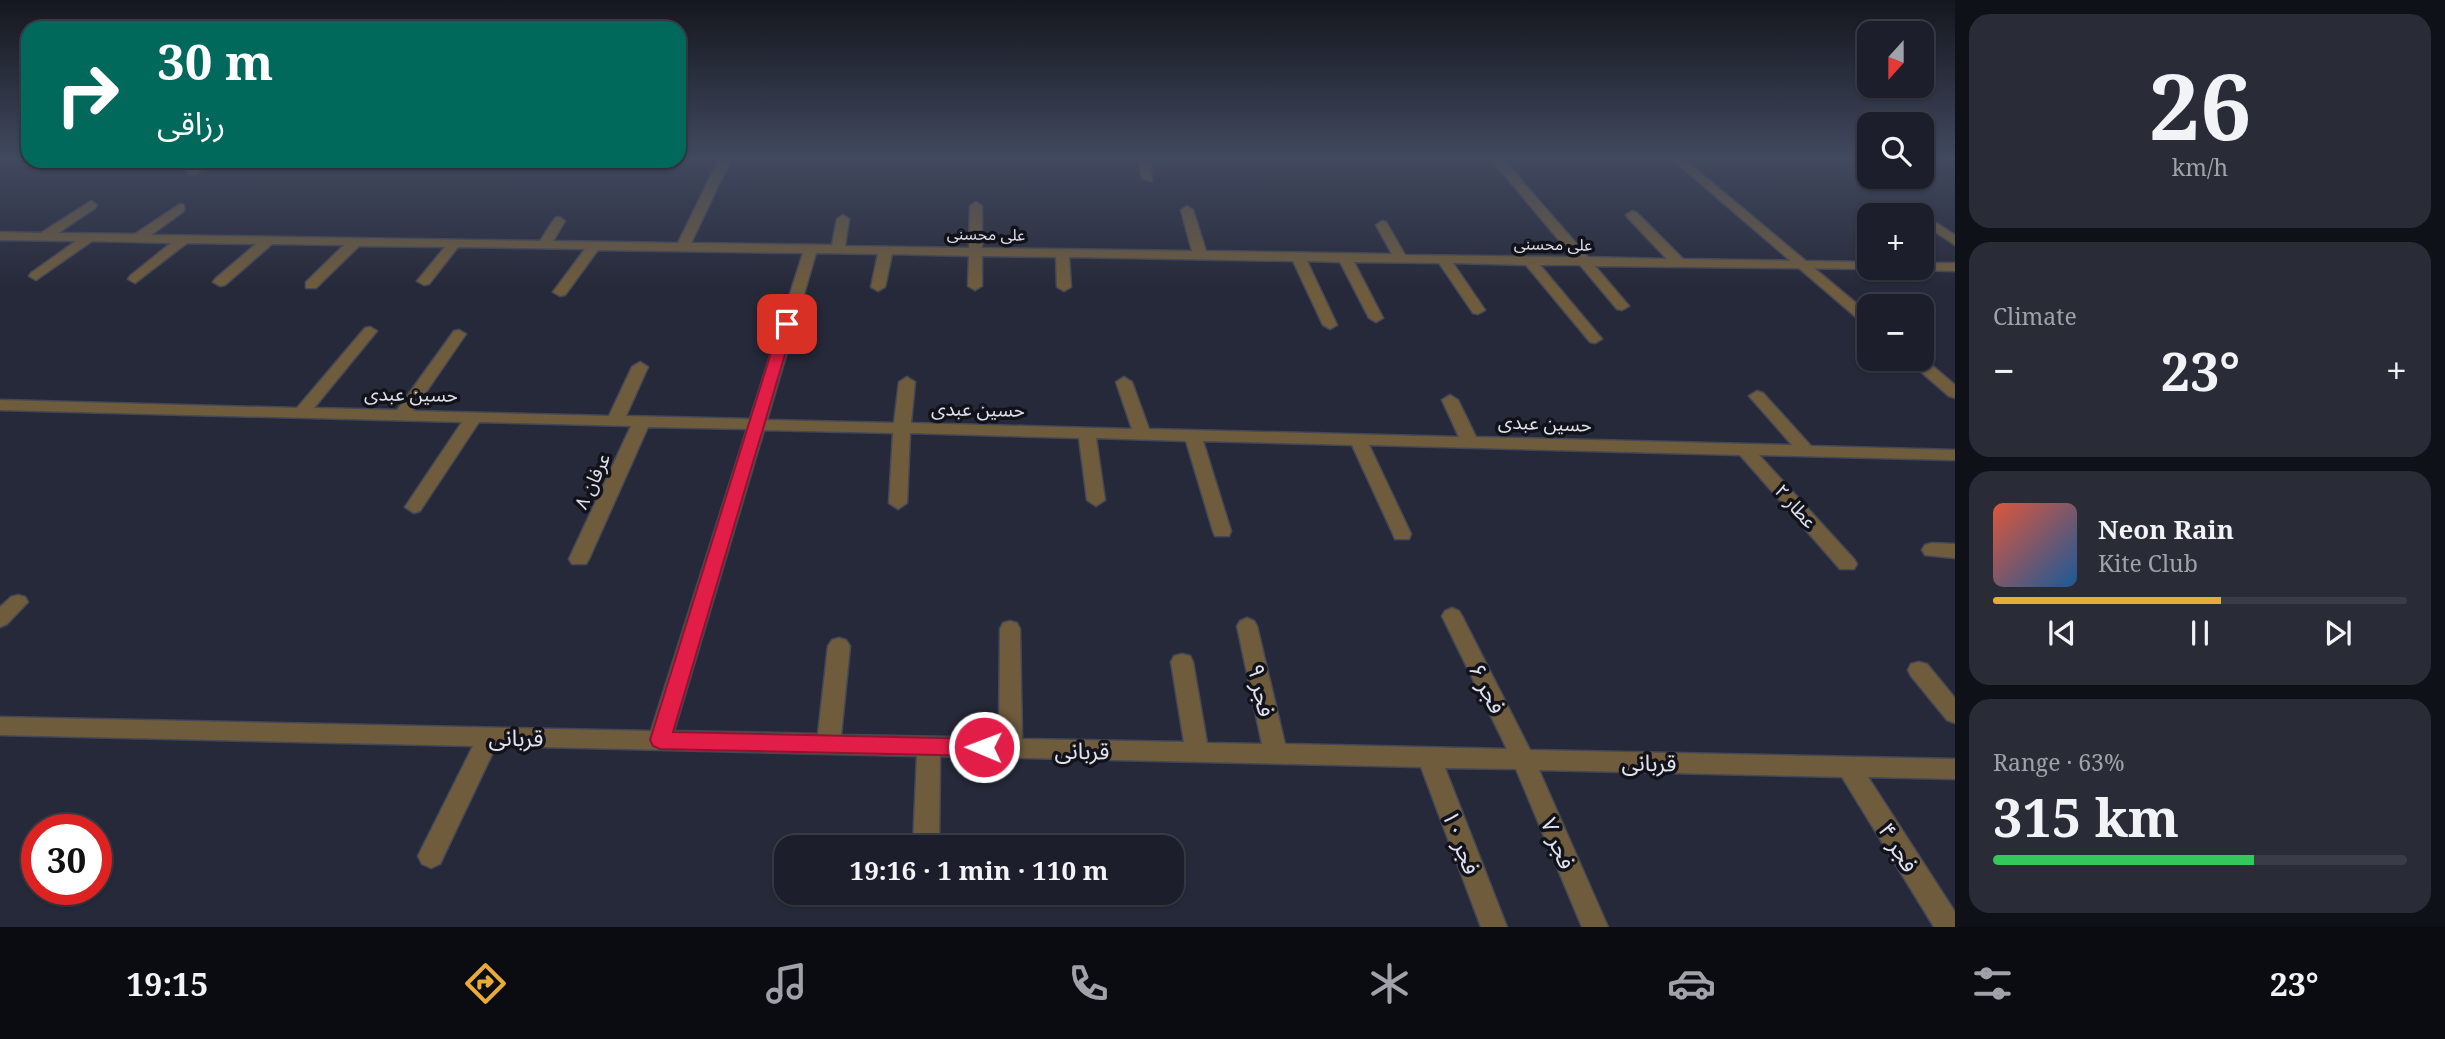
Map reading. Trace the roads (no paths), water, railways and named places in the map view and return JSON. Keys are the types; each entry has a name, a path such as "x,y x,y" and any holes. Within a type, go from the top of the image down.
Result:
{"street":[{"path":"683,247 704,202"},
{"path":"1534,202 1622,306"},
{"path":"1729,202 1857,311"},
{"path":"43,237 91,205"},
{"path":"975,286 976,206"},
{"path":"138,238 180,208"},
{"path":"1187,210 1200,255"},
{"path":"1632,215 1679,263"},
{"path":"838,250 843,219"},
{"path":"544,245 559,221"},
{"path":"1382,225 1401,258"},
{"path":"1934,226 1955,241"},
{"path":"36,276 90,237"},
{"name":"علی محسنی","path":"3,238 90,237 1857,266"},
{"path":"135,279 184,239"},
{"path":"220,282 269,240"},
{"path":"312,285 355,242"},
{"path":"424,281 455,243"},
{"path":"560,292 595,246"},
{"path":"660,740 811,249"},
{"path":"877,287 886,250"},
{"path":"1062,253 1064,287"},
{"path":"1298,257 1330,326"},
{"path":"1345,258 1376,318"},
{"path":"1443,259 1478,310"},
{"path":"1530,261 1595,339"},
{"path":"1934,267 1955,267"},
{"path":"301,413 370,331"},
{"path":"402,415 460,334"},
{"path":"615,421 640,367"},
{"path":"1928,371 1955,393"},
{"path":"898,503 907,382"},
{"path":"1124,382 1142,434"},
{"path":"1756,396 1806,451"},
{"path":"1450,400 1470,443"},
{"name":"حسین عبدی","path":"0,405 1955,455"},
{"path":"414,507 474,417"},
{"name":"عرفان ۸","path":"579,559 642,421"},
{"path":"1087,433 1096,500"},
{"path":"1193,436 1222,531"},
{"path":"1358,440 1402,534"},
{"name":"عطار ۲","path":"1744,449 1847,564"},
{"path":"1932,550 1955,551"},
{"path":"0,619 18,603"},
{"name":"فجر ۶","path":"1452,616 1523,759"},
{"name":"فجر ۹","path":"1247,626 1276,754"},
{"path":"1010,629 1012,748"},
{"path":"828,744 839,646"},
{"path":"1182,662 1196,752"},
{"path":"1919,670 1955,715"},
{"name":"قربانی","path":"0,726 1955,769"},
{"path":"431,856 490,736"},
{"path":"926,835 929,746"},
{"name":"فجر ۱۰","path":"1429,758 1494,927"},
{"name":"فجر ۷","path":"1523,759 1595,927"},
{"name":"فجر ۴","path":"1848,766 1950,927"}]}
